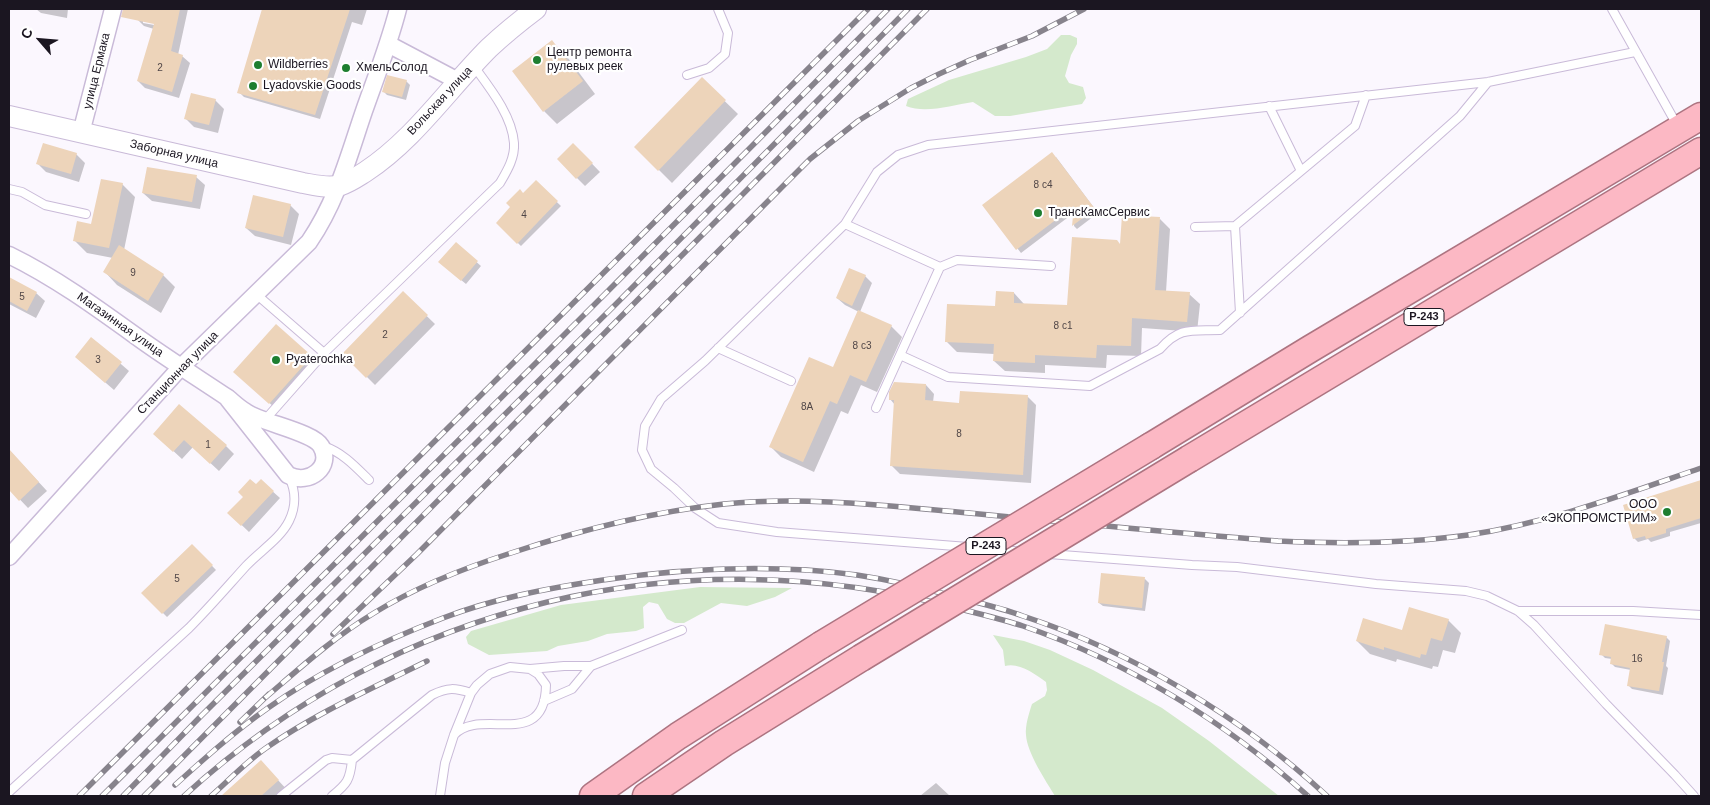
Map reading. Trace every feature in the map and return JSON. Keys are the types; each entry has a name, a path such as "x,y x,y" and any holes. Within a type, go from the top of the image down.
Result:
{"highway":[{"name":"Р-243","path":"593,796 678,736 821,645 1310,349 1690,123"},
{"name":"Р-243","path":"646,796 753,725 861,658 1701,151"}],"street":[{"name":"улица Ермака","path":"81,134 114,9"},
{"name":"Станционная улица","path":"9,557 180,368 309,242 323,222 339,186 388,44 398,9"},
{"name":"Вольская улица","path":"339,186 357,177 388,155 413,131 473,65 508,31 536,9"},
{"path":"388,44 458,81"},
{"name":"Заборная улица","path":"9,116 81,134 303,183 326,187 339,186"},
{"name":"Магазинная улица","path":"9,255 37,269 82,297 180,368 244,411 264,422 308,436 317,441 321,446"},
{"name":"Магазинная улица","path":"228,399 288,475"},
{"path":"288,475 295,479 302,479 310,478 317,473 324,459 324,452 321,446"}],"lane":[{"path":"687,75 709,68 726,54 728,33 718,9"},
{"path":"1612,9 1635,52 1690,123"},
{"path":"1635,52 1488,82 928,145 898,155 877,172 845,224 718,348 661,399 645,426 642,450 651,469 695,508 718,523 777,532 1192,565 1237,566 1376,584 1458,590 1487,596 1518,611 1534,625 1694,796"},
{"path":"264,422 324,353 500,183 511,164 514,144 508,119 495,95 473,65"},
{"path":"900,355 948,377 1090,386 1160,349 1168,340 1180,332 1220,330 1460,116 1488,82"},
{"path":"1195,227 1235,226 1355,126 1366,95"},
{"path":"1269,106 1301,172"},
{"path":"9,189 22,192 45,205 86,214"},
{"path":"845,224 940,267"},
{"path":"1235,226 1240,313"},
{"path":"876,408 940,267 957,260 1051,266"},
{"path":"256,294 324,353"},
{"path":"718,348 792,381"},
{"path":"321,446 335,450 369,480"},
{"path":"9,792 183,634 212,605 247,565 281,534 293,512 295,499 288,475"},
{"path":"1518,611 1632,611 1701,615"},
{"path":"440,796 445,763 454,735 471,693 484,678 500,669 510,667 530,669 591,666 682,630"},
{"path":"544,701 572,689 591,666"},
{"path":"454,735 460,728 468,726 524,722 536,715 544,701 546,685 538,674 530,669"},
{"path":"332,796 346,784 352,760 432,695 443,689 452,688 471,693"},
{"path":"281,796 326,760 332,758 352,760"}],"green space":[{"path":"1061,35 1070,35 1077,38 1077,44 1071,55 1065,76 1069,83 1083,87 1086,98 1082,104 1010,116 995,116 973,102 930,109 906,106 908,99 949,80 1047,49"},
{"path":"700,587 792,588 775,597 747,606 721,603 684,623 675,623 667,619 658,604 649,602 643,607 644,628 636,631 607,634 588,641 558,646 547,651 489,655 468,644 466,637 471,631 561,605"},
{"path":"993,635 1024,641 1050,650 1093,670 1162,708 1209,741 1279,796 1055,796 1033,758 1026,735 1032,704 1045,696 1047,690 1046,682 1021,667 1005,666 1003,650"}],"building":[{"path":"123,9 180,9 171,51 183,55 172,92 137,81 154,24 121,17"},
{"path":"262,9 350,9 315,115 237,93"},
{"path":"552,40 583,81 543,112 512,71"},
{"path":"387,75 407,80 402,97 382,92"},
{"path":"702,77 726,100 658,171 634,147"},
{"path":"191,93 216,99 209,125 184,119"},
{"path":"43,143 77,153 71,174 36,164"},
{"path":"573,143 593,163 576,179 557,159"},
{"path":"1052,152 1095,209 1072,226 1074,206 1016,250 982,205"},
{"path":"147,167 197,175 192,202 142,193"},
{"path":"101,179 123,183 109,248 73,241 77,221 91,224"},
{"path":"536,180 558,201 517,244 496,223 510,207 506,203 520,189 523,193"},
{"path":"253,195 291,204 283,237 245,228"},
{"path":"1122,215 1160,217 1155,290 1190,292 1187,322 1132,318 1131,346 1097,345 1096,358 1035,355 1035,363 993,361 994,344 945,342 947,304 995,306 996,291 1014,292 1014,303 1067,305 1072,237 1117,240 1120,244"},
{"path":"456,242 478,261 461,281 438,262"},
{"path":"119,245 164,274 148,301 103,272"},
{"path":"849,268 866,275 852,306 836,298"},
{"path":"9,277 37,292 27,311 9,301"},
{"path":"403,291 428,315 366,378 342,354"},
{"path":"858,310 892,325 866,382 850,375 837,404 830,401 803,462 769,447 809,357 833,367"},
{"name":"Pyaterochka","path":"276,324 312,356 269,404 233,372"},
{"path":"91,337 122,362 105,383 75,357"},
{"path":"894,382 926,384 925,400 959,403 960,391 1028,395 1023,475 890,466 894,400 889,400 889,392"},
{"path":"179,404 227,445 210,464 184,440 173,452 153,434"},
{"path":"9,449 39,482 19,501 9,490"},
{"path":"250,479 256,484 261,479 274,491 241,526 227,513 243,497 238,492"},
{"path":"1701,480 1701,518 1666,529 1666,533 1646,539 1645,536 1633,539 1623,505"},
{"path":"192,544 213,565 162,614 141,593"},
{"path":"1101,573 1145,577 1142,608 1098,603"},
{"path":"1409,607 1449,619 1442,641 1431,638 1426,655 1421,654 1420,658 1384,647 1384,650 1356,641 1363,618 1402,630"},
{"path":"1605,624 1667,636 1659,691 1627,686 1630,668 1610,664 1611,657 1599,655"},
{"path":"261,760 279,780 261,796 221,796"}],"railway":[{"path":"79,796 868,9"},
{"path":"102,796 888,9"},
{"path":"123,796 201,716 617,303 908,9"},
{"path":"144,796 927,9"},
{"path":"333,634 417,554 810,159 858,121 911,88 970,60 1032,36 1084,9"},
{"path":"265,698 318,653 359,622 390,604 441,579 476,565 589,529 697,507 754,502 816,501 1278,541 1325,543 1396,542 1468,535 1527,523 1586,507 1701,468"},
{"path":"175,785 232,735 309,681 353,657 398,636 463,611 502,599 542,590 635,576 698,570 794,569 857,575 932,590 1015,613 1105,648 1185,690 1223,714 1260,740 1327,796"},
{"path":"184,796 267,730 355,675 449,632 546,602 647,585 750,579 853,587 957,608 1023,626 1062,641 1138,676 1209,719 1244,743 1308,796"},
{"path":"211,796 252,759 285,735 345,701 427,661"},
{"path":"240,722 269,694"}],"place":[{"name":"Центр ремонта рулевых реек","path":"537,60"},
{"name":"Wildberries","path":"258,65"},
{"name":"ХмельСолод","path":"346,68"},
{"name":"Lyadovskie Goods","path":"253,86"},
{"name":"ТрансКамсСервис","path":"1038,213"},
{"name":"Pyaterochka","path":"276,360"},
{"name":"ООО «ЭКОПРОМСТРИМ»","path":"1667,512"}]}
